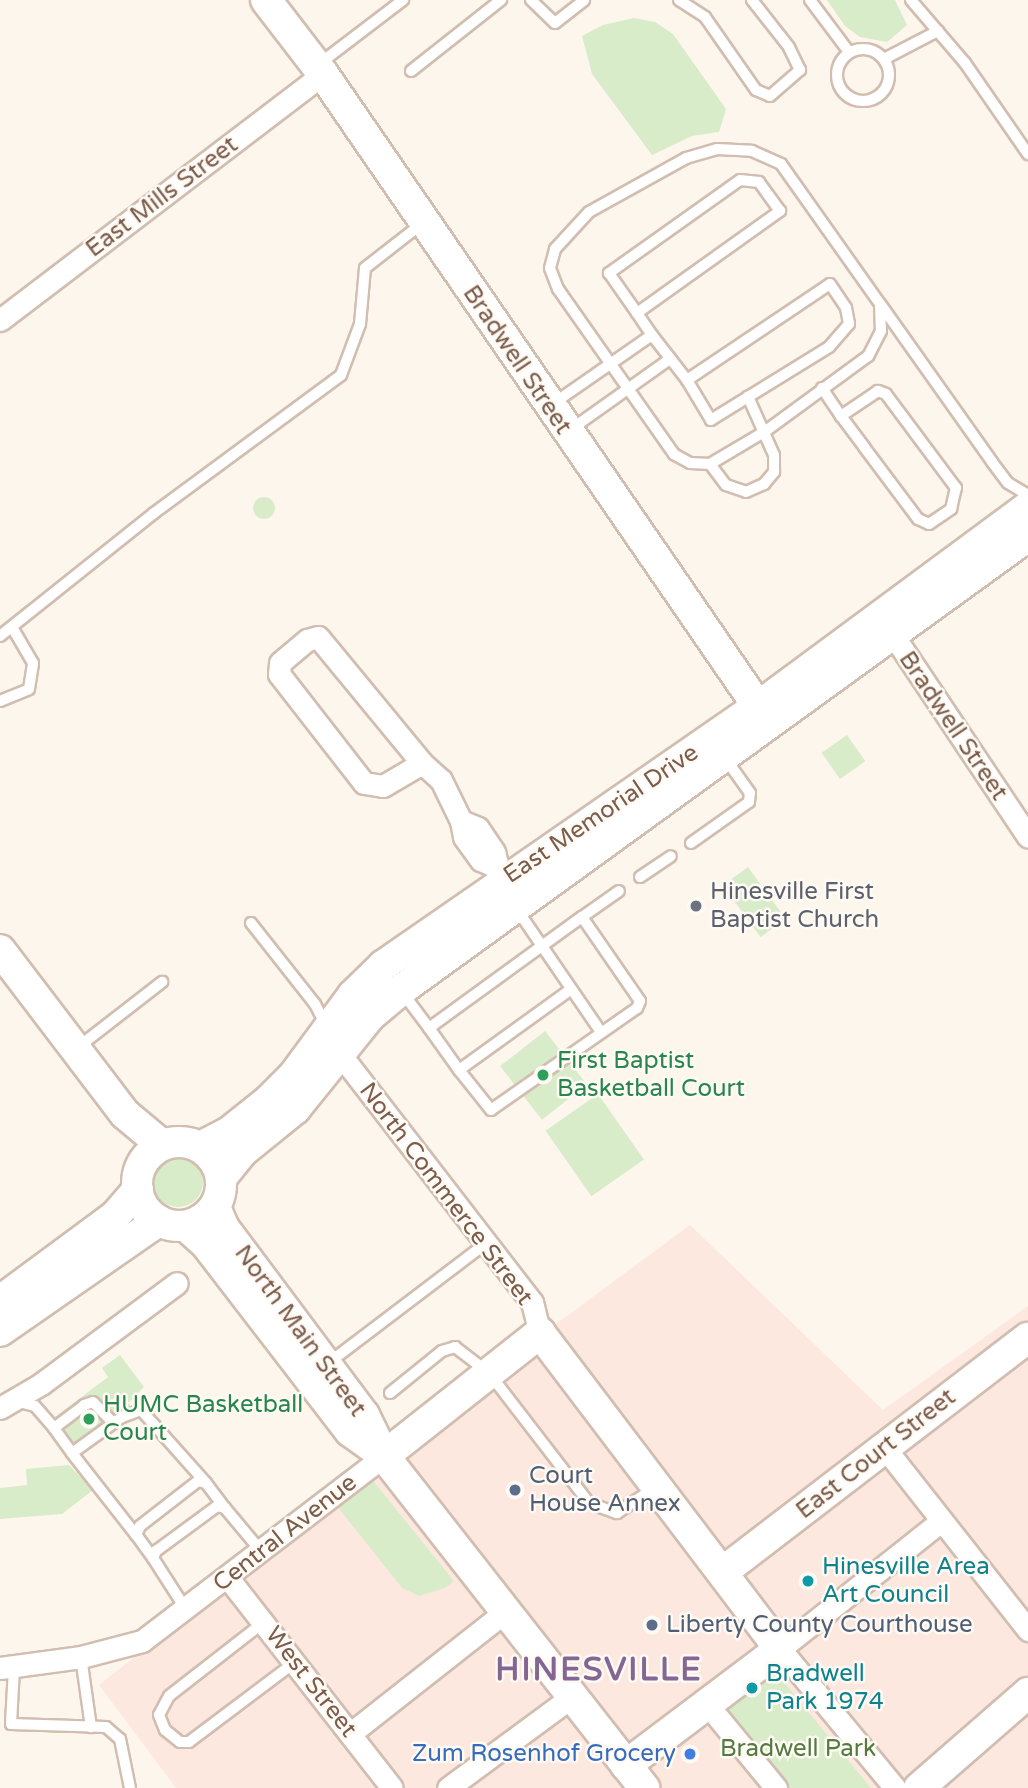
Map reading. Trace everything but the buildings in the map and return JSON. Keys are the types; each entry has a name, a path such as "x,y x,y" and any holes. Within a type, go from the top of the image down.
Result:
{"main road":[{"name":"Bradwell Street","path":"266,0 320,70 566,433 762,712"},
{"name":"East Memorial Drive","path":"221,1178 243,1151 295,1109 334,1042 353,995 384,965 499,873 762,712 885,624 1028,507"},
{"name":"East Memorial Drive","path":"885,624 1028,536"},
{"name":"East Memorial Drive","path":"200,1147 228,1133 334,1042 401,990 723,756 762,712"},
{"path":"0,950 153,1152"},
{"path":"0,1331 172,1223 215,1207 221,1178 211,1156 200,1147 183,1142 153,1152"},
{"path":"0,1301 115,1216 138,1190 153,1152"},
{"path":"138,1190 142,1204 172,1223"},
{"name":"North Main Street","path":"215,1207 223,1228 316,1371 350,1431 384,1455 635,1776"},
{"name":"North Main Street","path":"172,1223 206,1244 316,1371"},
{"name":"Central Avenue","path":"384,1455 541,1333"},
{"name":"North Commerce Street","path":"541,1333 724,1571 779,1649"},
{"name":"East Court Street","path":"724,1571 1028,1338"},
{"path":"635,1776 707,1704 779,1649"},
{"path":"919,1788 1028,1693"}],"street":[{"name":"East Mills Street","path":"0,320 320,70"},
{"name":"Bradwell Street","path":"885,624 1028,836"},
{"path":"422,763 383,786 364,783 279,674 280,663 307,640 318,636 422,763 441,780 461,821 478,828 494,852 499,873"},
{"name":"North Commerce Street","path":"334,1042 485,1244 532,1302 541,1333"},
{"path":"5,1406 177,1283"},
{"path":"884,1447 1028,1630"},
{"name":"Central Avenue","path":"7,1668 81,1657 142,1641 187,1611 384,1455"},
{"path":"895,1788 779,1649 941,1521"},
{"name":"West Street","path":"228,1578 392,1788"},
{"path":"351,1733 506,1611"},
{"path":"448,1788 573,1696"},
{"path":"707,1704 776,1788"}],"lane":[{"path":"320,70 403,0"},
{"path":"411,71 501,0"},
{"path":"531,0 555,23 584,0"},
{"path":"680,0 705,17 756,90 769,96 800,70 789,47 752,0"},
{"path":"810,0 849,52"},
{"path":"911,0 938,31 1028,154"},
{"path":"884,59 938,31"},
{"path":"862,48 884,59 889,79 878,96 858,101 841,89 836,76 839,62 849,52 862,48"},
{"path":"880,304 881,331 868,356 764,432 710,464 690,463 674,454 558,289 550,268 555,249 589,212 686,158 717,149 752,151 781,164 880,304 992,463 1008,483 1028,495"},
{"path":"637,313 780,211 759,182 740,180 609,273 652,335 687,380 712,420 830,347 849,324 846,308 830,284 687,380"},
{"path":"0,636 154,513 341,375 360,324 365,268 424,222"},
{"path":"549,407 652,335"},
{"path":"566,433 670,359"},
{"path":"822,388 841,416 918,519 929,524 951,509 957,488 886,394 878,391 841,416"},
{"path":"710,464 726,485 746,492 764,484 774,472 774,455 748,397"},
{"path":"0,701 29,689 33,663 12,627"},
{"path":"691,843 749,802 750,793 723,756"},
{"path":"640,877 671,856"},
{"path":"499,873 539,948 601,1032"},
{"path":"429,1028 619,891"},
{"path":"401,990 491,1110 640,1001 583,917"},
{"path":"251,923 315,1004 334,1042"},
{"path":"75,1050 162,982"},
{"path":"459,1070 570,990"},
{"path":"316,1371 485,1244"},
{"path":"390,1393 449,1347 460,1350 489,1373 589,1503 617,1513 658,1486"},
{"path":"5,1406 28,1402 54,1428 153,1558 187,1611"},
{"path":"54,1428 93,1402 113,1423"},
{"path":"72,1452 113,1423 141,1410 206,1483 261,1552"},
{"path":"136,1535 140,1526 198,1481 206,1483"},
{"path":"153,1558 156,1551 217,1506 225,1508"},
{"path":"264,1622 169,1696 159,1715 165,1730 180,1742 189,1742 295,1662"},
{"path":"81,1657 91,1727"},
{"path":"7,1668 5,1724 106,1727 120,1739 130,1788"}],"shaded area":[{"path":"690,1225 883,1410 1028,1306 1028,1788 176,1788 99,1685 552,1327"}],"green space":[{"path":"827,0 895,0 907,25 887,42 860,37 845,26"},
{"path":"634,18 655,22 673,34 726,109 719,132 692,136 652,155 592,74 582,36 603,25"},
{"path":"264,497 272,500 275,508 272,516 264,519 256,516 253,508 256,500"},
{"path":"847,735 865,761 840,779 822,753"},
{"path":"748,867 786,919 761,937 723,885"},
{"name":"First Baptist Basketball Court","path":"545,1031 587,1085 542,1120 500,1066"},
{"path":"598,1094 644,1160 591,1196 546,1131"},
{"path":"178,1157 196,1164 203,1182 196,1200 178,1207 160,1200 153,1182 160,1164"},
{"name":"HUMC Basketball Court","path":"120,1355 144,1387 128,1403 135,1412 69,1461 43,1426 108,1377 102,1368"},
{"path":"69,1465 93,1490 62,1514 0,1519 0,1488 27,1485 26,1469"},
{"path":"370,1477 454,1581 445,1588 419,1596 402,1588 336,1505"},
{"name":"Bradwell Park","path":"767,1670 778,1675 871,1788 788,1788 734,1721 729,1708 730,1699"}],"place":[{"name":"Hinesville First Baptist Church","path":"696,906"},
{"name":"First Baptist Basketball Court","path":"543,1075"},
{"name":"HUMC Basketball Court","path":"89,1419"},
{"name":"Court House Annex","path":"515,1490"},
{"name":"Hinesville Area Art Council","path":"808,1581"},
{"name":"Liberty County Courthouse","path":"652,1625"},
{"name":"Bradwell Park 1974","path":"752,1688"},
{"name":"Zum Rosenhof Grocery","path":"690,1754"}],"district":[{"name":"HINESVILLE","path":"599,1670"}]}
